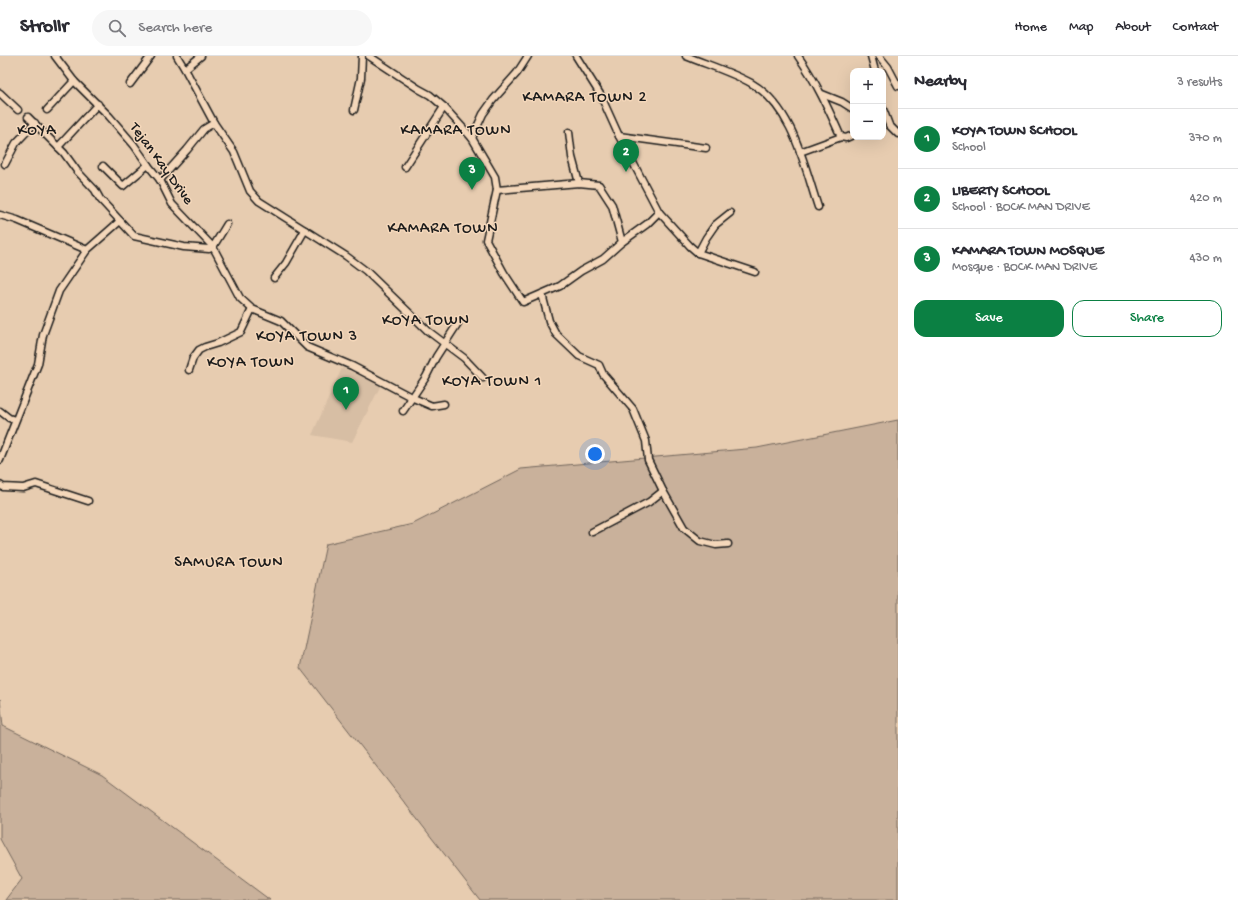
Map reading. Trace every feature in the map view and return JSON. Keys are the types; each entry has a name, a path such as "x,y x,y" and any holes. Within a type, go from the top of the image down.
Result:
{"street":[{"name":"Tejan Kay Drive","path":"55,56 74,81 98,104 134,145 160,180 172,204 212,246 240,298 252,309 282,321 307,347 352,366 411,397 432,406 444,404"},
{"path":"130,84 151,56"},
{"path":"177,56 214,123 234,152 250,191 260,201 346,256 366,271 428,331 464,358 483,378"},
{"path":"185,69 201,56"},
{"path":"354,110 362,78 362,56"},
{"path":"369,56 430,95 472,138 495,177 497,190 486,240 504,273 523,302 560,286 581,271 603,259 622,242 647,224 659,212"},
{"path":"472,138 483,114 528,56"},
{"path":"576,56 600,94 619,136 659,212 698,253 755,272"},
{"path":"686,56 752,83 769,96 783,115 795,136 818,207"},
{"path":"798,56 822,94 841,137"},
{"path":"872,56 874,68"},
{"path":"879,56 888,67 898,86"},
{"path":"47,110 74,81"},
{"path":"0,92 18,110"},
{"path":"822,94 842,102 850,107"},
{"path":"58,147 98,104"},
{"path":"405,167 444,108"},
{"path":"28,117 64,153 77,171 95,190 100,199 134,236 184,247 209,248 227,224"},
{"path":"5,164 16,143 35,123"},
{"path":"160,180 204,129 214,123"},
{"path":"886,124 898,134"},
{"path":"569,132 572,157 579,183"},
{"path":"619,136 706,148"},
{"path":"800,152 841,137 846,138 850,136"},
{"path":"103,166 123,186 148,165"},
{"path":"497,190 579,183 599,185 612,205 622,242"},
{"path":"698,253 706,238 715,226 730,214"},
{"path":"0,215 17,220 87,250"},
{"path":"0,460 38,364 43,335 59,291 87,250 120,221"},
{"path":"274,278 286,263 305,230"},
{"path":"542,294 549,321 556,334 579,356 599,365 603,374 633,408 646,441 648,460 663,491 684,528 700,541 716,545 728,544"},
{"path":"189,370 193,358 199,350 241,332 252,309"},
{"path":"403,411 411,397 426,377 458,322"},
{"path":"0,411 9,418 15,420"},
{"path":"0,485 3,487 23,488 36,484 88,501"},
{"path":"592,532 649,502 663,491"}],"shaded area":[{"path":"342,368 381,385 352,442 312,435"},
{"path":"898,420 898,900 480,900 300,668 326,544 413,524 521,469 757,448"},
{"path":"0,699 3,726 102,775 270,900 6,900 22,879 0,839"}],"place":[{"name":"LIBERTY SCHOOL","path":"626,172"},
{"name":"KAMARA TOWN MOSQUE","path":"472,190"},
{"name":"KOYA TOWN SCHOOL","path":"346,410"}],"district":[{"name":"KAMARA TOWN 2","path":"585,98"},
{"name":"KOYA","path":"37,131"},
{"name":"KAMARA TOWN","path":"456,131"},
{"name":"KAMARA TOWN","path":"443,229"},
{"name":"KOYA TOWN","path":"426,321"},
{"name":"KOYA TOWN 3","path":"307,337"},
{"name":"KOYA TOWN","path":"251,363"},
{"name":"KOYA TOWN 1","path":"492,382"},
{"name":"SAMURA TOWN","path":"229,563"}]}
